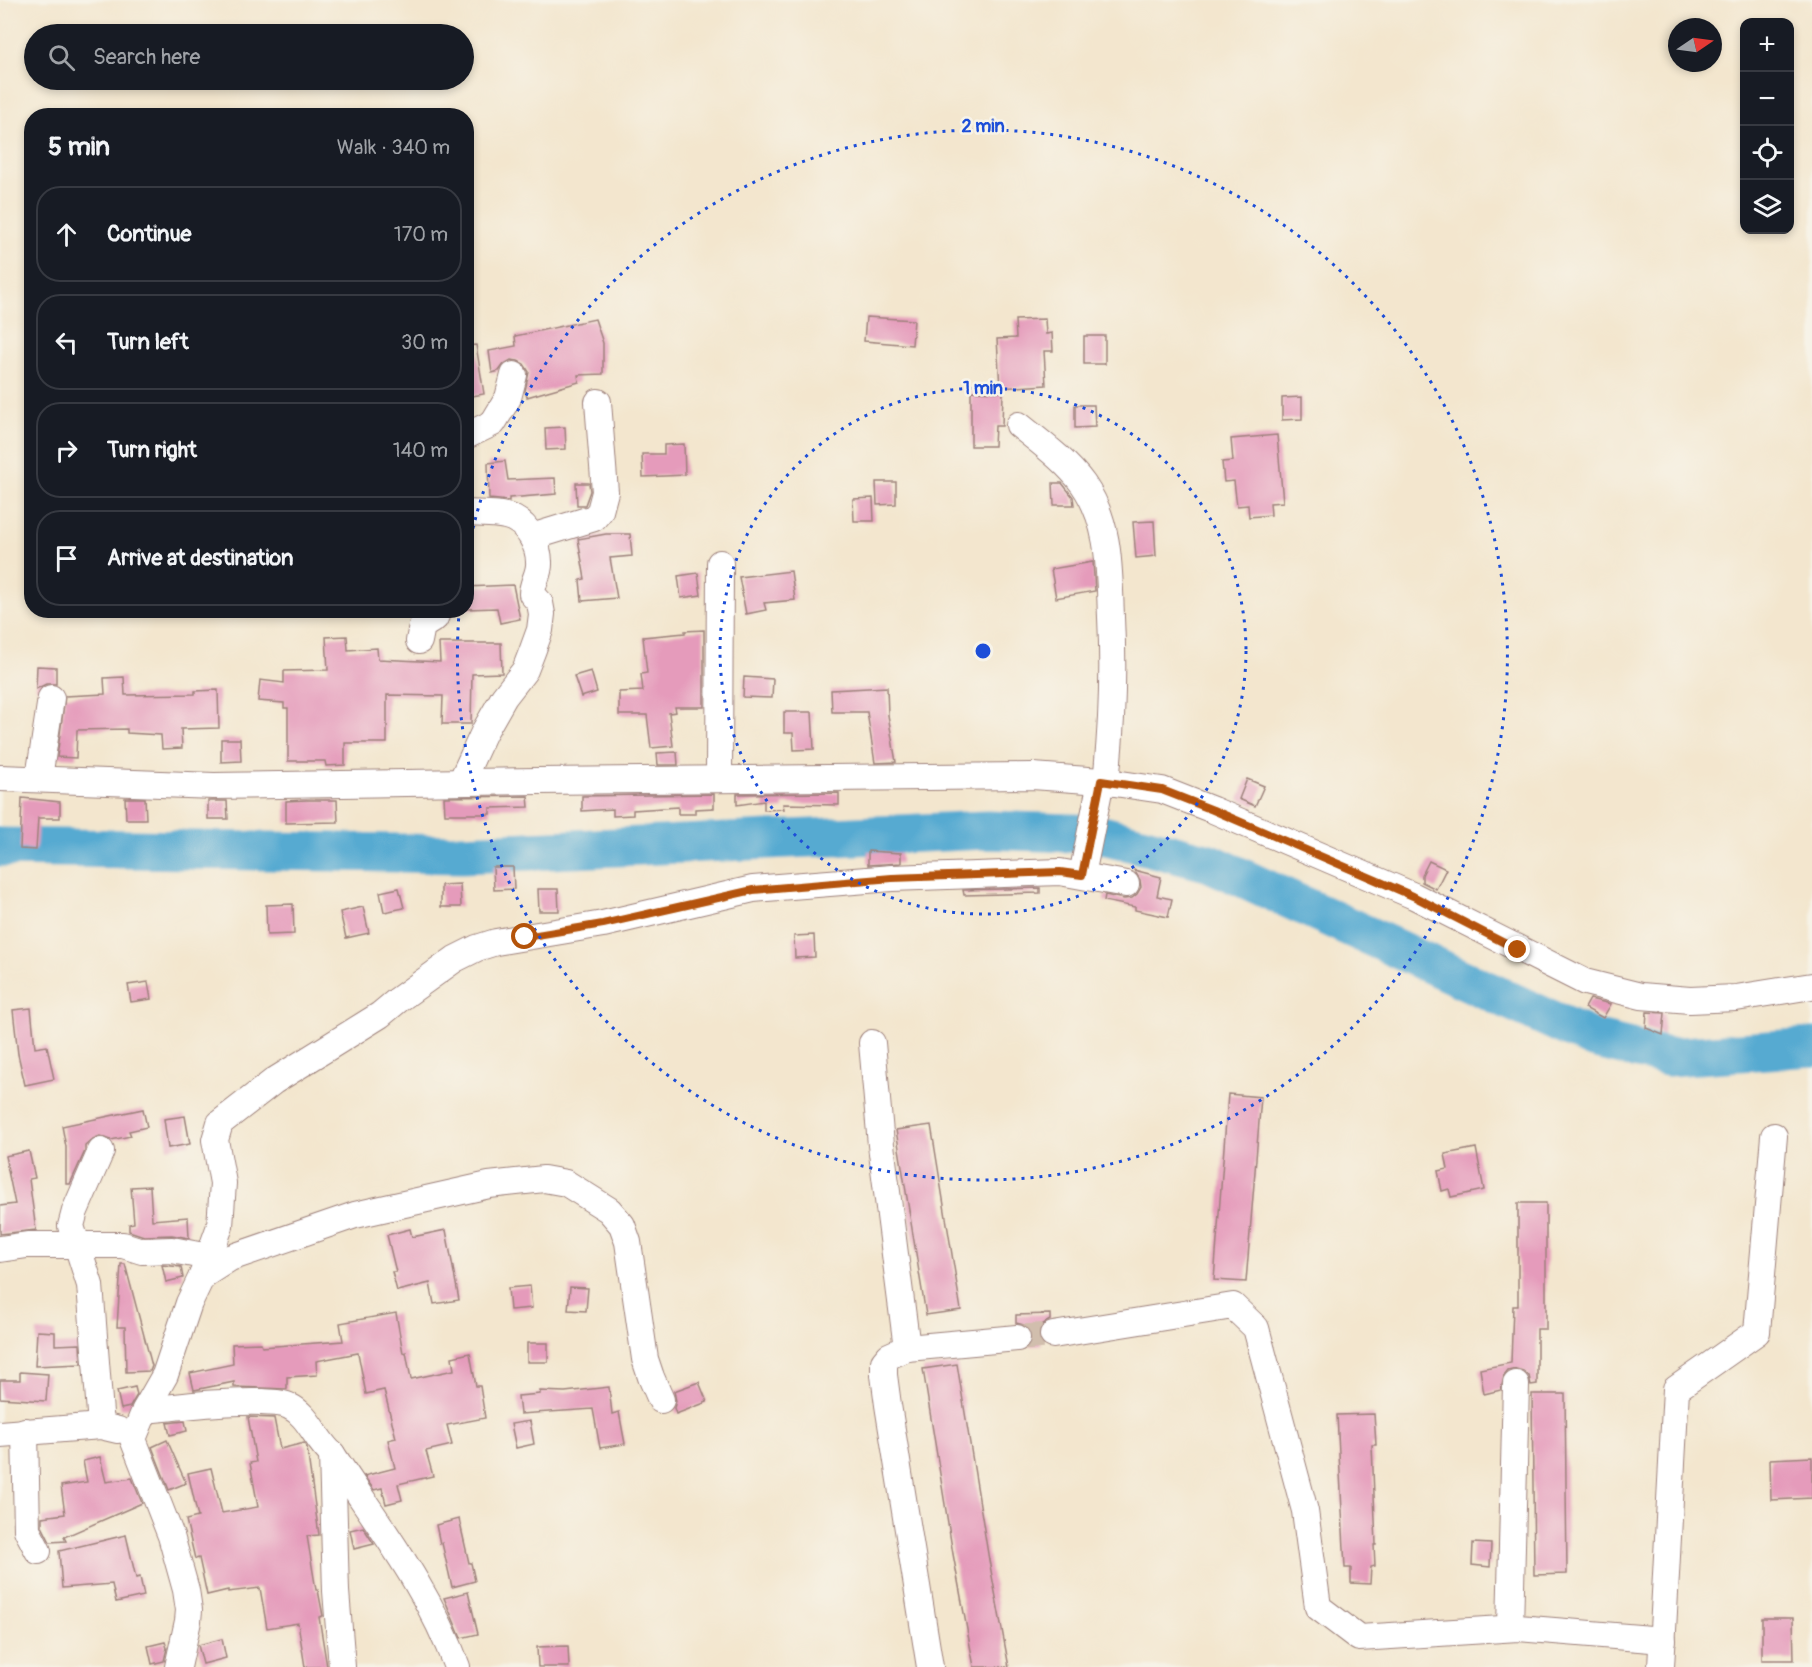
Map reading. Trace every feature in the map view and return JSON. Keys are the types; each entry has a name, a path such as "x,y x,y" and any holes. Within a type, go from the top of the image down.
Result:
{"street":[{"path":"474,432 493,423 508,398 514,375"},
{"path":"532,537 594,518 600,511 605,492 598,402"},
{"path":"1019,425 1059,459 1083,484 1100,516 1109,554 1114,679 1111,735 1084,865"},
{"path":"461,782 484,732 504,697 525,670 540,630 541,608 532,591 540,564 539,554 532,537 513,518 474,514"},
{"path":"719,779 720,563"},
{"path":"419,641 422,626 435,618"},
{"path":"39,778 51,698"},
{"path":"0,778 214,786 1033,776 1103,782 1162,790 1213,810 1413,896 1585,982 1641,996 1690,1000 1736,998 1812,986"},
{"path":"134,1439 145,1410 165,1375 189,1303 206,1267 220,1226 223,1183 215,1140 220,1123 274,1081 380,1015 455,959 496,942 603,924 753,890 892,878 1060,872 1084,865 1126,884"},
{"path":"872,1043 881,1145 908,1347"},
{"path":"1661,1667 1676,1389 1757,1332 1774,1136"},
{"path":"101,1151 70,1226 90,1285 101,1426"},
{"path":"0,1249 27,1245 78,1247 123,1245 142,1251 172,1250 206,1267 355,1215 489,1185 544,1179 566,1183 609,1210 622,1225 628,1242 645,1359 661,1400"},
{"path":"1053,1335 1233,1306 1256,1328 1305,1511 1318,1607 1359,1638 1510,1628 1663,1640"},
{"path":"930,1667 884,1362 889,1356 908,1347 1017,1338"},
{"path":"1510,1628 1516,1384"},
{"path":"145,1410 240,1402 289,1406 307,1422 322,1446 332,1454 399,1551 445,1637 457,1667"},
{"path":"38,1551 27,1530 12,1432 101,1426 120,1431 134,1439 171,1536 186,1590 188,1622 178,1667"},
{"path":"332,1454 336,1592 342,1667"}],"building":[{"path":"866,317 914,320 912,345 864,341"},
{"path":"595,319 603,343 603,374 578,375 579,382 527,397 525,391 529,372 524,364 511,360 499,371 492,373 489,351 516,346 515,336"},
{"path":"1045,319 1046,334 1052,333 1053,351 1044,351 1046,385 1000,388 997,339 1016,338 1015,320"},
{"path":"1084,336 1105,336 1105,364 1084,364"},
{"path":"474,345 476,345 484,394 474,396"},
{"path":"971,391 1003,392 1002,426 995,426 994,446 971,446"},
{"path":"1302,397 1302,419 1282,420 1282,398"},
{"path":"1075,405 1094,405 1095,427 1075,428"},
{"path":"565,427 566,449 546,450 545,428"},
{"path":"1277,435 1283,502 1270,503 1271,515 1249,517 1248,505 1237,506 1234,481 1224,482 1222,462 1233,461 1231,439"},
{"path":"684,444 685,475 643,477 642,454 664,454 664,445"},
{"path":"505,461 508,480 555,478 556,494 509,498 509,501 489,499 488,463"},
{"path":"876,482 896,482 896,504 877,505"},
{"path":"576,483 589,483 590,491 585,505 577,505"},
{"path":"1053,483 1062,483 1073,497 1074,505 1054,505"},
{"path":"873,498 874,521 854,521 853,499"},
{"path":"1154,521 1156,556 1136,558 1133,522"},
{"path":"606,534 630,534 632,556 610,558 617,598 582,601 580,580 585,579 578,539"},
{"path":"1093,562 1095,591 1056,598 1051,569"},
{"path":"791,571 795,600 764,603 766,610 746,614 739,577"},
{"path":"698,573 701,595 681,598 678,576"},
{"path":"513,585 520,619 500,623 497,608 474,609 474,587"},
{"path":"704,630 704,707 675,707 676,712 669,713 673,746 651,748 647,715 619,715 619,692 643,691 641,674 647,673 643,637"},
{"path":"347,636 348,650 377,648 378,659 440,662 439,643 501,643 502,673 472,674 471,724 442,724 443,696 387,695 387,743 345,743 345,765 326,766 325,761 288,761 288,708 284,708 284,703 258,701 260,680 284,683 284,671 328,670 326,637"},
{"path":"37,666 56,667 56,684 46,684 36,689"},
{"path":"591,671 597,692 581,697 574,676"},
{"path":"124,677 125,695 195,694 195,691 218,690 219,728 181,729 182,748 162,749 161,735 127,733 127,729 77,730 76,758 57,757 65,696 105,694 104,678"},
{"path":"744,677 773,679 772,698 743,697"},
{"path":"887,687 888,715 896,762 875,763 867,712 832,712 831,690"},
{"path":"784,712 812,712 814,749 794,750 793,733 784,733"},
{"path":"221,739 240,739 241,761 221,762"},
{"path":"677,752 678,765 658,765 657,753"},
{"path":"1247,779 1264,786 1255,806 1239,799"},
{"path":"839,793 839,805 783,804 784,809 764,810 764,801 737,805 737,794"},
{"path":"714,794 714,808 695,809 695,814 678,814 678,807 633,810 633,815 613,816 613,809 582,811 582,796"},
{"path":"528,796 529,807 490,808 490,814 445,814 444,797"},
{"path":"22,798 60,802 60,818 38,818 36,850 20,849"},
{"path":"125,798 145,798 146,819 126,819"},
{"path":"337,800 338,822 286,823 286,801"},
{"path":"208,801 227,801 228,819 208,819"},
{"path":"868,851 901,853 901,863 868,865"},
{"path":"1429,861 1446,869 1436,889 1422,882 1422,875"},
{"path":"493,867 513,867 514,889 494,890"},
{"path":"1134,870 1161,877 1157,896 1172,899 1168,917 1104,901 1105,895 1124,899 1132,898 1137,894 1141,887"},
{"path":"460,884 461,907 441,907 441,885"},
{"path":"399,888 404,908 384,912 380,892"},
{"path":"1040,888 1040,893 964,895 963,890"},
{"path":"538,889 558,889 559,911 539,911"},
{"path":"293,904 294,934 267,935 266,905"},
{"path":"363,907 369,933 346,938 340,912"},
{"path":"814,935 815,957 795,958 794,936"},
{"path":"148,982 151,999 131,1002 128,985"},
{"path":"1590,999 1611,1004 1603,1018 1585,1008"},
{"path":"31,1008 35,1048 47,1046 54,1079 25,1085 18,1054 13,1010"},
{"path":"1647,1012 1665,1013 1663,1035 1646,1028"},
{"path":"1228,1094 1261,1097 1246,1282 1214,1280"},
{"path":"143,1109 147,1127 129,1131 131,1136 111,1140 100,1136 93,1139 85,1146 85,1151 70,1184 66,1184 66,1147 62,1126"},
{"path":"185,1116 190,1144 168,1148 164,1119"},
{"path":"931,1125 961,1310 926,1315 896,1130"},
{"path":"1476,1148 1484,1190 1451,1197 1449,1189 1442,1191 1438,1171 1448,1169 1445,1154"},
{"path":"29,1151 35,1178 29,1179 36,1230 0,1234 0,1206 15,1204 5,1156"},
{"path":"150,1186 152,1220 188,1217 189,1238 172,1235 144,1236 129,1231 129,1224 134,1223 131,1187"},
{"path":"1518,1203 1546,1203 1546,1329 1537,1329 1537,1384 1531,1385 1529,1376 1516,1369 1508,1371 1504,1376 1501,1390 1484,1394 1480,1369 1511,1363 1513,1306 1518,1306"},
{"path":"410,1229 412,1237 446,1230 459,1300 434,1304 430,1283 397,1291 392,1272 396,1272 387,1235"},
{"path":"121,1264 125,1264 152,1366 150,1371 126,1372 125,1327 117,1327"},
{"path":"162,1265 181,1267 183,1278 166,1282"},
{"path":"530,1286 532,1308 510,1310 508,1288"},
{"path":"570,1287 588,1288 586,1311 568,1310"},
{"path":"396,1313 403,1353 406,1352 411,1379 454,1370 452,1357 470,1353 476,1386 480,1386 485,1418 447,1425 452,1445 426,1451 433,1476 398,1484 402,1500 386,1504 382,1488 374,1490 364,1476 395,1468 388,1440 396,1438 384,1390 366,1394 358,1353 316,1361 317,1375 287,1377 287,1389 234,1387 234,1382 194,1390 190,1373 233,1364 232,1344 261,1343 262,1347 343,1341 340,1323"},
{"path":"1050,1314 1050,1320 1039,1330 1038,1338 1042,1345 1029,1346 1032,1337 1030,1330 1016,1323 1016,1315"},
{"path":"37,1331 55,1332 55,1345 80,1344 81,1364 35,1366"},
{"path":"527,1343 548,1343 548,1362 527,1362"},
{"path":"957,1364 1009,1667 974,1667 953,1554 923,1369"},
{"path":"20,1372 48,1374 46,1401 0,1398 0,1380 20,1380"},
{"path":"699,1382 707,1402 676,1414 674,1391"},
{"path":"135,1387 137,1395 130,1407 121,1409 117,1391"},
{"path":"609,1387 612,1414 619,1412 625,1444 600,1448 593,1409 520,1414 518,1396 540,1394 540,1391 565,1392"},
{"path":"1532,1394 1565,1394 1567,1574 1534,1575"},
{"path":"1374,1414 1376,1445 1372,1445 1375,1566 1371,1567 1370,1584 1351,1583 1351,1568 1345,1568 1337,1415"},
{"path":"248,1417 274,1418 280,1449 304,1443 307,1448 319,1535 307,1536 323,1616 319,1617 327,1667 305,1667 298,1623 267,1628 260,1588 228,1592 228,1590 207,1595 199,1558 195,1559 186,1520 198,1517 188,1473 211,1468 222,1513 258,1507 250,1463 256,1462"},
{"path":"185,1421 187,1431 170,1435 167,1423"},
{"path":"530,1421 534,1444 516,1448 511,1424"},
{"path":"167,1440 186,1483 169,1490 152,1447"},
{"path":"100,1457 106,1482 132,1478 142,1503 64,1537 66,1541 50,1542 42,1526 42,1517 65,1514 61,1486 87,1482 83,1461"},
{"path":"1812,1457 1812,1498 1771,1500 1770,1459"},
{"path":"459,1519 475,1581 452,1587 436,1525"},
{"path":"363,1527 374,1544 354,1549 350,1530"},
{"path":"126,1535 136,1578 140,1577 144,1596 116,1602 112,1584 62,1588 59,1551"},
{"path":"1473,1543 1491,1544 1490,1567 1472,1565"},
{"path":"468,1592 478,1634 461,1638 444,1598"},
{"path":"1762,1618 1793,1618 1794,1660 1762,1660"},
{"path":"222,1639 226,1658 203,1664 198,1645"},
{"path":"165,1642 167,1648 164,1661 152,1664 148,1646"},
{"path":"568,1646 569,1667 538,1667 537,1647"}],"waterway":[{"path":"0,847 462,854 987,830 1099,834 1210,863 1593,1039 1668,1057 1812,1047"}],"tunnel":[{"path":"1017,1338 1053,1335"}],"route":[{"path":"525,937 603,924 753,890 892,878 1060,872 1082,875 1101,781 1162,790 1213,810 1413,896 1518,950"}]}
